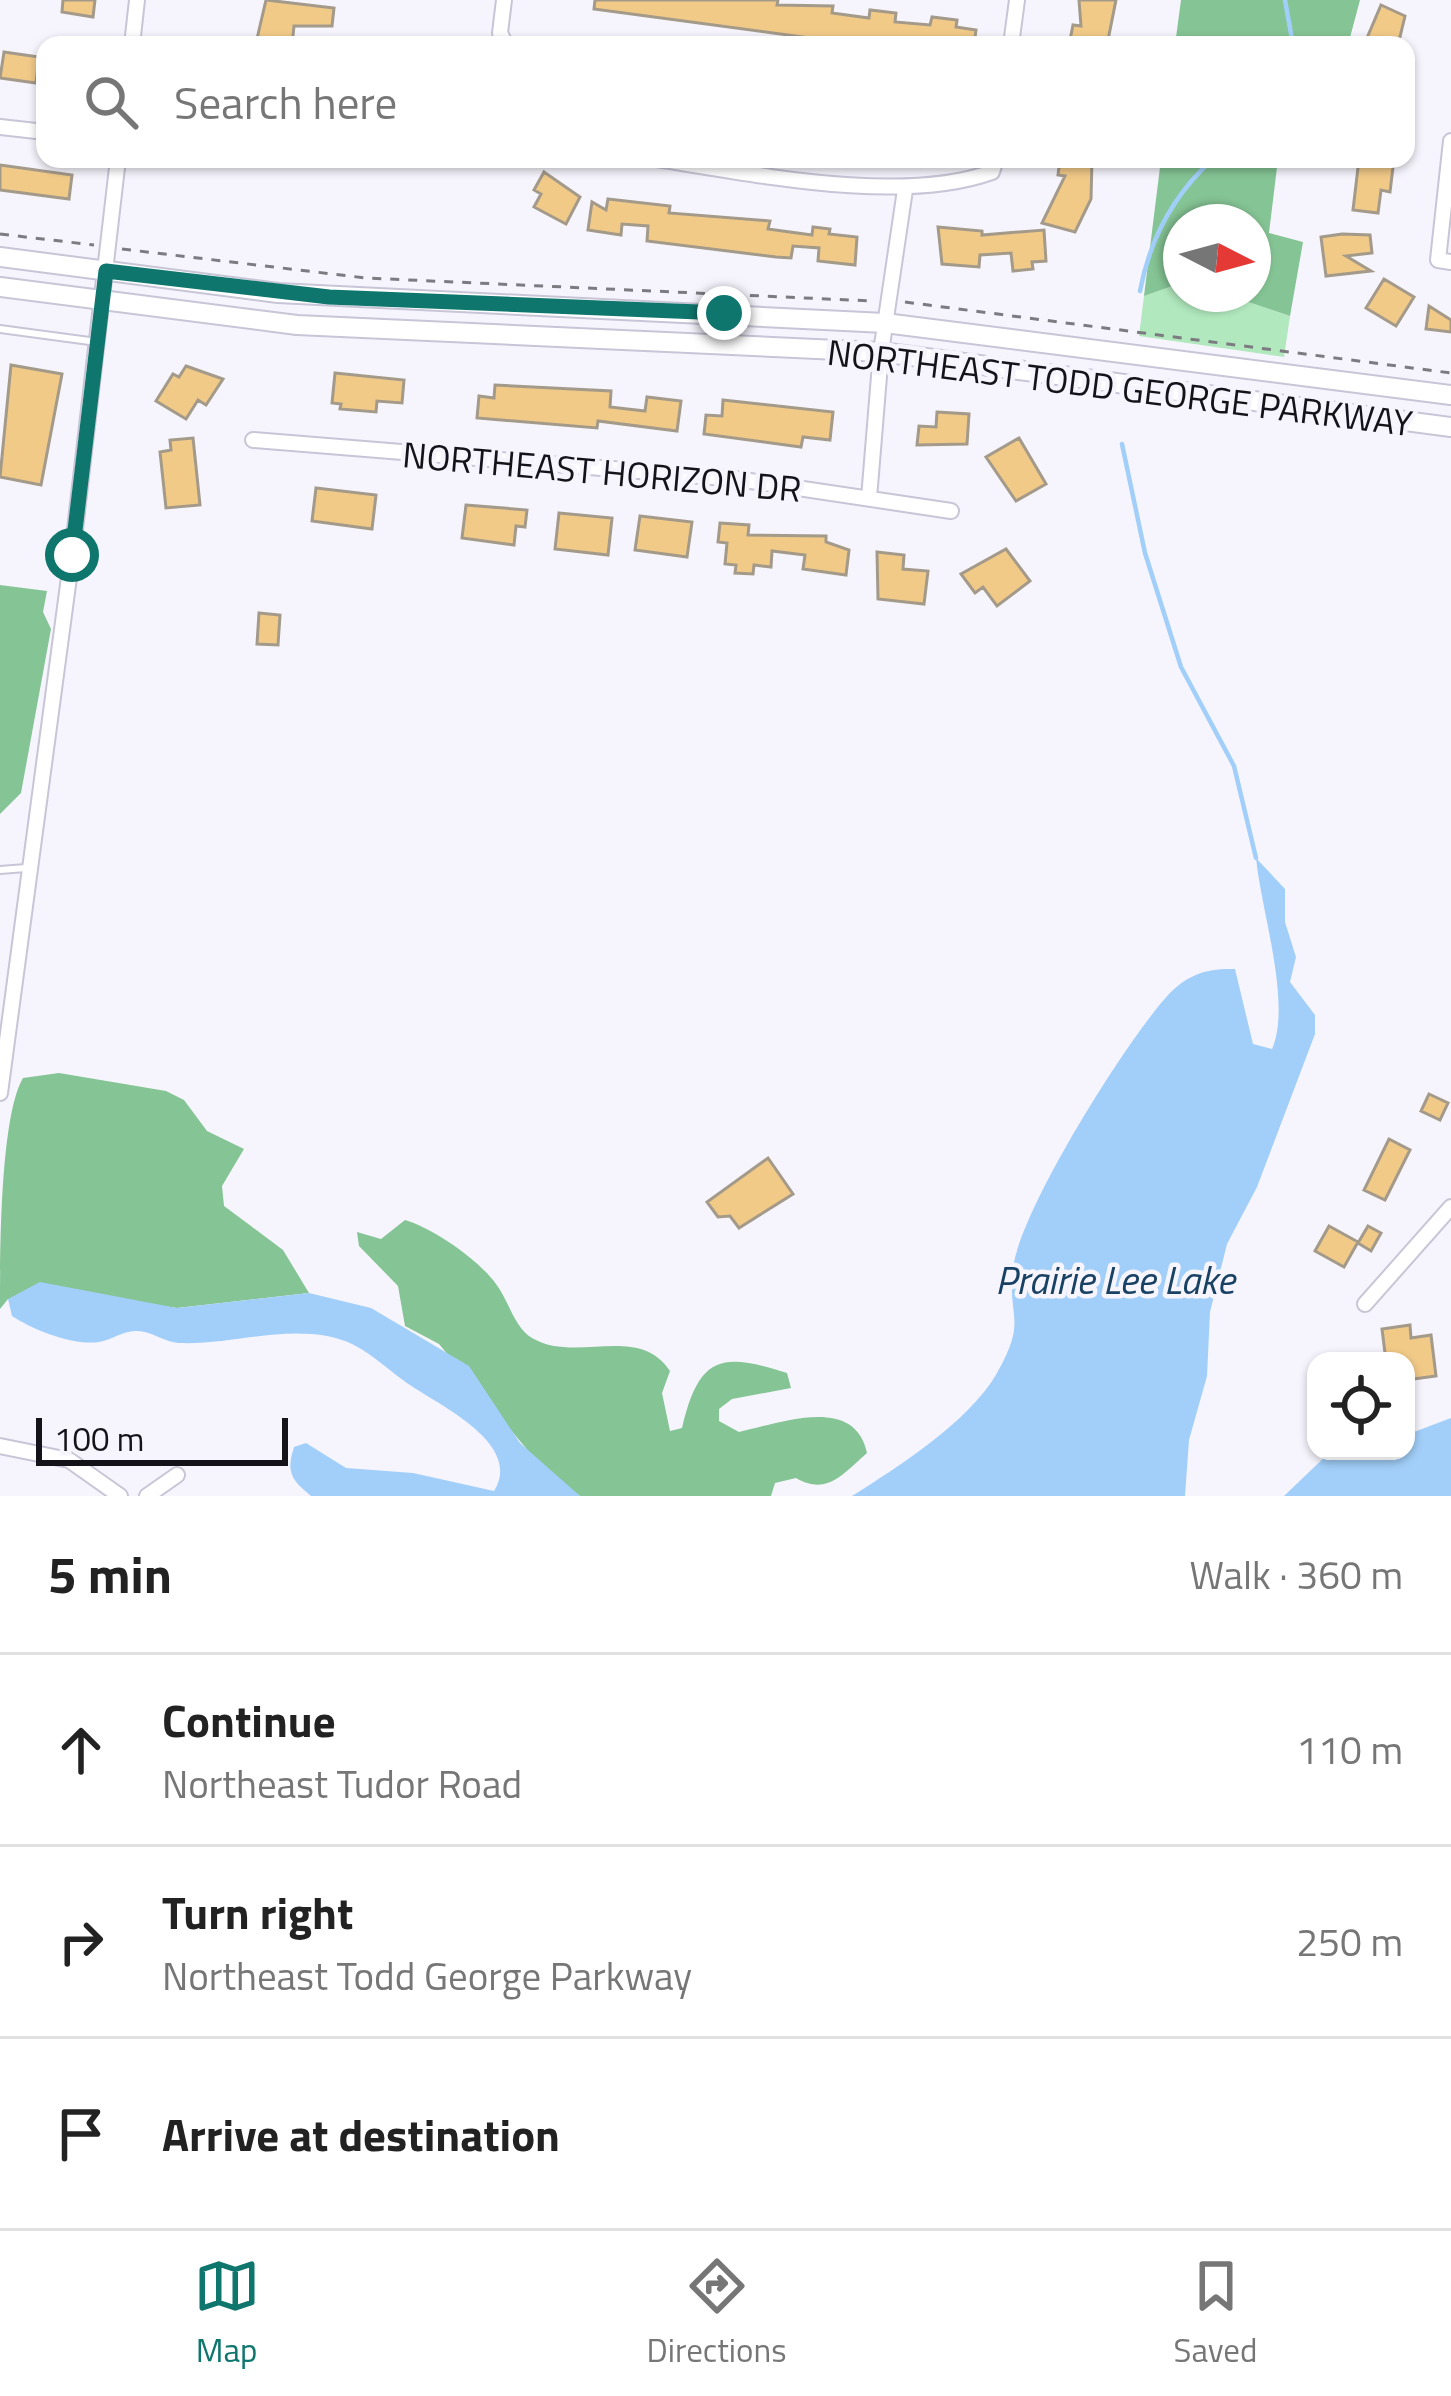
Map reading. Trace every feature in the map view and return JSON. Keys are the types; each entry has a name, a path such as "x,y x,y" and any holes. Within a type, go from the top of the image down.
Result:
{"main road":[{"name":"NORTHEAST TODD GEORGE PARKWAY","path":"0,256 329,297 885,323 1451,395"},
{"name":"NORTHEAST TODD GEORGE PARKWAY","path":"0,287 297,325 881,352 1451,428"}],"street":[{"path":"133,36 137,0"},
{"path":"503,36 504,0"},
{"path":"1012,36 1017,0"},
{"path":"0,128 36,131"},
{"path":"1445,261 1451,141"},
{"path":"0,1093 117,168"},
{"path":"729,168 905,190 987,168"},
{"path":"869,498 881,352 905,190"},
{"name":"NORTHEAST HORIZON DR","path":"253,440 736,479 951,511"},
{"path":"1365,1304 1451,1207"},
{"path":"0,1446 69,1460 120,1496"},
{"path":"147,1496 177,1475"}],"lane":[{"path":"0,329 97,342"},
{"path":"0,870 29,868"}],"green space":[{"path":"1181,0 1360,0 1350,36 1176,36"},
{"path":"1160,168 1277,168 1271,217 1271,204 1163,204 1163,289 1144,296"},
{"path":"1271,234 1303,242 1290,316 1271,310"},
{"path":"1163,289 1163,312 1271,310 1290,316 1284,357 1139,336 1144,296"},
{"path":"0,585 47,591 43,612 51,629 21,793 0,814"},
{"path":"59,1073 166,1091 184,1100 207,1131 244,1149 222,1186 224,1206 283,1250 309,1293 177,1308 120,1300 8,1299 0,1309 3,1188 15,1097 23,1078"},
{"path":"405,1220 442,1237 479,1265 532,1338 568,1347 624,1346 657,1357 670,1371 662,1393 670,1431 682,1428 696,1386 706,1373 716,1365 746,1362 787,1373 791,1388 732,1399 719,1409 719,1421 739,1432 794,1419 832,1418 860,1435 867,1453 826,1484 796,1478 775,1483 771,1496 580,1496 545,1471 439,1344 405,1326 398,1286 359,1246 357,1232 381,1239"}],"water":[{"name":"Prairie Lee Lake","path":"1256,858 1285,889 1285,922 1296,957 1290,982 1315,1015 1315,1034 1257,1187 1227,1244 1210,1312 1207,1376 1189,1440 1185,1496 852,1496 951,1426 997,1373 1012,1341 1013,1269 1034,1207 1104,1084 1170,993 1200,973 1235,969 1253,1044 1272,1049 1279,1007 1277,983"},
{"path":"40,1282 177,1308 309,1293 371,1308 469,1366 520,1443 580,1496 311,1496 295,1480 290,1463 294,1447 306,1443 346,1468 413,1473 494,1491 500,1474 498,1458 476,1429 340,1339 290,1334 179,1343 135,1331 99,1342 78,1342 12,1316 8,1299"},
{"path":"1451,1418 1451,1496 1284,1496 1322,1460 1415,1460 1415,1432"}],"building":[{"path":"63,0 95,0 93,17 62,12"},
{"path":"266,0 334,8 332,26 294,26 293,36 258,36"},
{"path":"595,0 778,0 777,5 833,6 832,13 869,18 870,10 896,13 895,22 930,25 932,17 957,20 956,27 976,30 975,36 795,36 594,9"},
{"path":"1079,0 1116,0 1109,36 1071,36 1073,25 1081,26"},
{"path":"1381,5 1405,16 1400,36 1368,36"},
{"path":"4,52 36,57 36,83 0,78"},
{"path":"0,165 72,175 69,199 0,190"},
{"path":"1059,168 1092,168 1091,199 1075,232 1042,223 1065,176 1058,175"},
{"path":"1358,168 1393,168 1390,192 1381,190 1378,213 1353,210"},
{"path":"544,172 580,197 566,224 534,207 541,194 534,190"},
{"path":"608,199 670,206 669,213 770,221 768,229 812,235 813,227 830,229 829,234 857,237 855,265 818,261 819,248 793,246 791,258 776,257 647,241 648,226 622,224 621,235 588,230 592,202 606,210"},
{"path":"938,227 982,231 982,235 1044,230 1046,261 1032,262 1033,269 1013,271 1011,253 980,255 979,267 942,264"},
{"path":"1370,235 1372,253 1346,256 1371,271 1326,276 1321,237"},
{"path":"1384,279 1414,297 1396,326 1366,308"},
{"path":"1429,306 1451,320 1451,332 1426,329"},
{"path":"11,365 62,374 41,485 0,477"},
{"path":"186,366 223,379 206,405 198,400 186,419 156,401 173,374 179,377"},
{"path":"335,373 404,380 402,403 377,401 376,412 340,409 341,404 332,403"},
{"path":"495,385 611,391 610,407 645,411 647,397 681,401 677,431 598,421 597,428 477,418 479,396 494,398"},
{"path":"723,400 833,412 830,440 803,437 801,447 704,434 706,415 722,416"},
{"path":"937,412 969,414 967,444 917,445 919,426 936,427"},
{"path":"193,438 200,505 166,508 160,452 171,450 170,440"},
{"path":"1019,438 1046,484 1016,501 986,457"},
{"path":"316,488 376,495 372,529 312,521"},
{"path":"466,505 527,510 525,527 516,526 514,545 462,538"},
{"path":"559,513 612,518 608,555 555,549"},
{"path":"640,516 692,522 687,557 635,550"},
{"path":"720,523 749,525 748,535 826,536 826,542 849,550 846,575 803,569 805,555 772,551 771,567 754,565 753,574 735,573 736,565 725,564 727,543 718,542"},
{"path":"1006,549 1030,581 997,606 983,587 975,593 961,574"},
{"path":"877,552 904,555 903,569 928,571 924,604 878,599"},
{"path":"259,613 280,615 278,645 257,644"},
{"path":"1429,1094 1448,1103 1440,1120 1421,1111"},
{"path":"1389,1139 1410,1150 1385,1200 1364,1190"},
{"path":"768,1158 793,1194 739,1228 730,1216 718,1217 707,1202"},
{"path":"1329,1226 1358,1242 1344,1267 1315,1251"},
{"path":"1368,1226 1381,1233 1371,1251 1358,1243"},
{"path":"1410,1325 1411,1338 1431,1335 1436,1376 1415,1379 1415,1352 1385,1352 1382,1329"}],"waterway":[{"path":"1285,0 1291,36"},
{"path":"1140,291 1165,219 1204,168"},
{"path":"1122,444 1145,553 1181,667 1234,766 1256,858"}],"route":[{"path":"72,555 106,271 329,297 724,313"}]}
